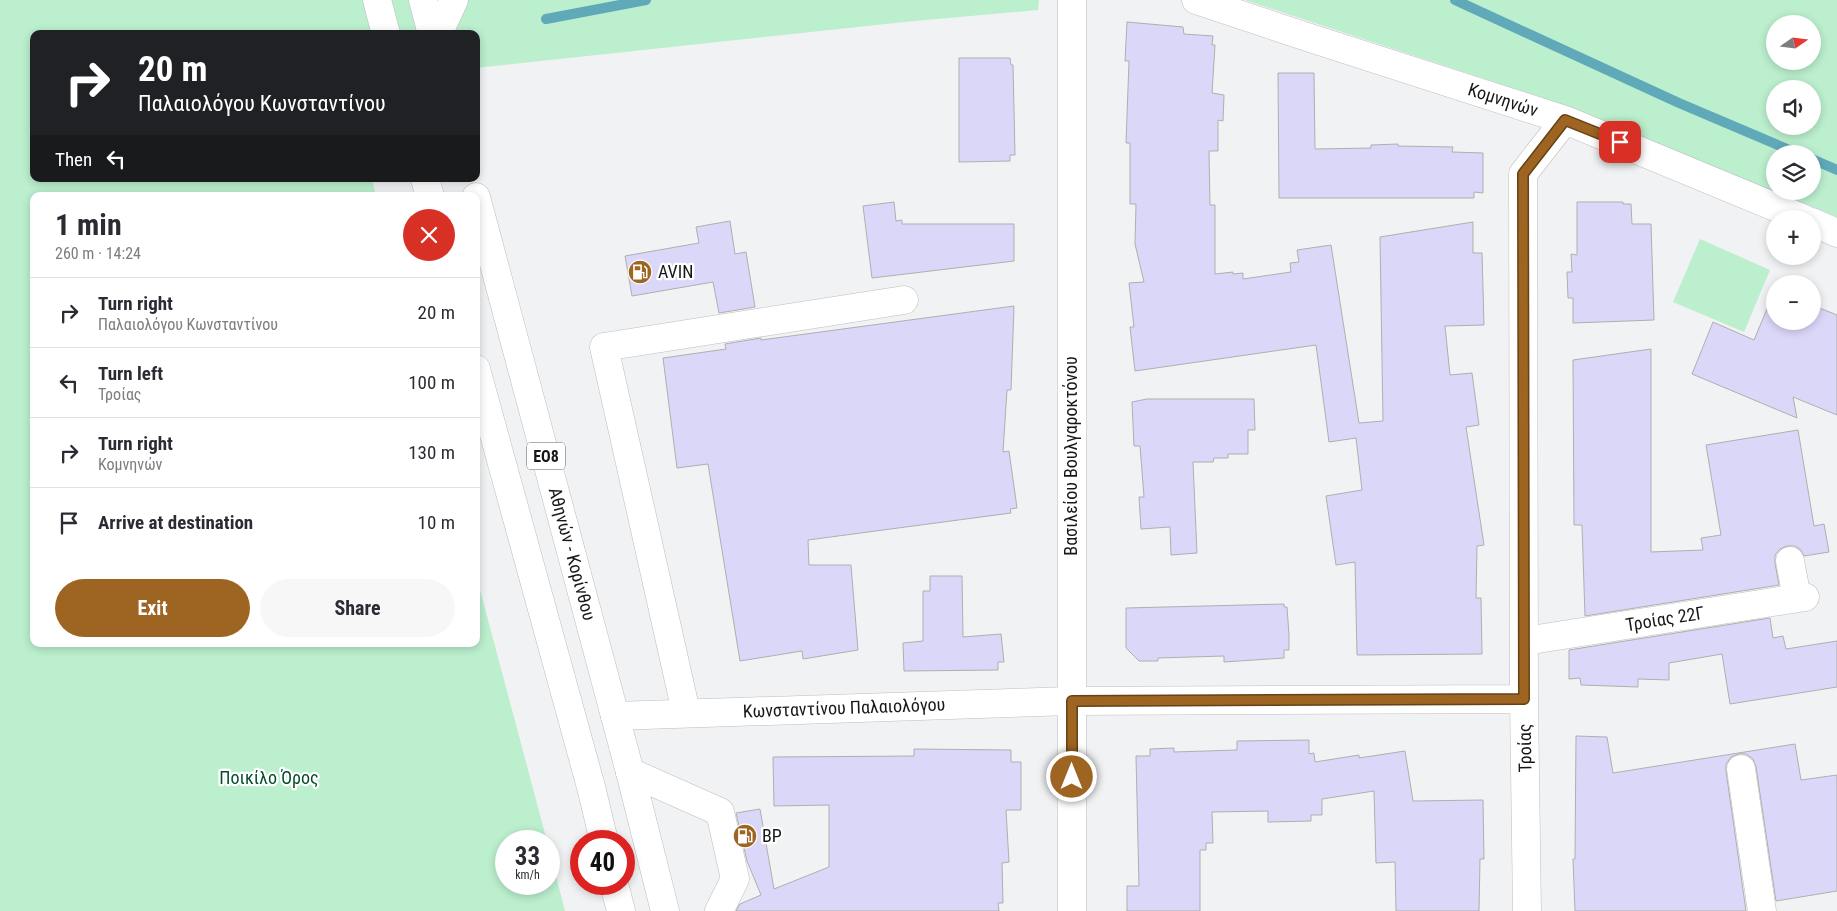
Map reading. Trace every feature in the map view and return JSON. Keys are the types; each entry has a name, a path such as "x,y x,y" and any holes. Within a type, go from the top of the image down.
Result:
{"main road":[{"path":"377,0 385,30"},
{"path":"423,0 431,30"},
{"path":"440,30 454,0"},
{"name":"Βασιλείου Βουλγαροκτόνου","path":"1072,0 1072,911"},
{"name":"Κομνηνών","path":"1196,0 1565,120 1782,210"},
{"name":"Τροίας","path":"1527,911 1524,699 1523,174 1565,120"},
{"name":"Αθηνών - Κορίνθου","path":"480,212 630,772 665,911"},
{"path":"1821,226 1837,233"},
{"path":"686,712 604,347 904,300"},
{"name":"ΕΟ8","path":"480,384 589,778 601,830"},
{"name":"Τροίας 22Γ","path":"1525,641 1801,598 1790,561"},
{"name":"Κωνσταντίνου Παλαιολόγου","path":"615,716 686,712 1072,701 1524,699"},
{"path":"1740,769 1762,911"},
{"path":"630,772 720,812 735,879 719,911"},
{"path":"616,895 620,911"}],"green space":[{"name":"Ποικίλο Όρος","path":"0,0 1039,0 1038,10 904,22 480,68 480,30 30,30 30,182 373,182 375,192 30,192 30,647 480,647 480,590 544,830 495,830 495,895 560,895 560,892 565,911 0,911"},
{"path":"1245,0 1837,0 1837,217 1795,200 1821,200 1821,145 1766,145 1766,188 1549,100"},
{"path":"1700,239 1770,270 1766,275 1766,280 1744,332 1673,302"}],"building":[{"path":"1127,22 1183,27 1184,34 1213,36 1212,45 1215,45 1212,93 1224,95 1223,121 1218,120 1218,151 1209,151 1210,205 1215,205 1215,274 1243,273 1243,279 1291,272 1290,263 1299,262 1297,250 1331,245 1359,423 1383,421 1380,237 1473,222 1473,253 1482,253 1484,325 1445,326 1450,375 1472,373 1479,425 1466,427 1484,545 1477,546 1476,598 1481,598 1482,654 1357,655 1355,562 1336,565 1326,496 1362,490 1356,438 1329,442 1316,345 1135,371 1130,327 1134,327 1129,283 1144,282 1135,244 1136,204 1130,204 1130,143 1126,143 1129,61 1125,61"},
{"path":"959,58 1010,58 1011,65 1013,65 1015,155 1010,155 1010,161 959,162"},
{"path":"1278,73 1314,73 1315,149 1371,148 1371,145 1398,144 1398,146 1453,147 1452,152 1483,153 1483,193 1474,192 1474,198 1279,198"},
{"path":"894,202 896,221 902,220 902,224 1014,224 1014,261 872,278 863,206"},
{"path":"1577,202 1623,202 1623,204 1631,204 1632,224 1651,224 1654,320 1573,323 1573,298 1568,298 1567,272 1572,272 1571,254 1577,255"},
{"path":"730,221 735,254 746,252 755,307 719,313 713,282 632,296 625,256 699,243 696,227"},
{"path":"1014,306 1011,390 1007,390 1003,452 1009,451 1017,508 1010,509 1011,513 808,540 809,565 851,565 858,650 803,659 802,651 740,661 708,464 677,468 663,358 726,349 725,344 761,338 761,340"},
{"path":"1821,309 1837,315 1837,415 1793,397 1797,418 1692,374 1713,322 1754,340 1766,311 1766,330 1821,330"},
{"path":"1651,349 1651,552 1703,550 1701,538 1721,535 1706,445 1798,430 1814,526 1824,524 1829,552 1804,556 1801,550 1795,546 1787,546 1780,549 1775,555 1779,585 1585,616 1582,525 1574,525 1573,360"},
{"path":"1147,399 1254,399 1255,430 1248,430 1248,454 1228,454 1228,458 1214,458 1213,462 1193,462 1197,553 1171,555 1170,527 1141,529 1139,497 1144,497 1140,446 1134,446 1132,402"},
{"path":"930,576 962,576 963,637 1001,634 1004,662 998,662 998,670 904,671 903,643 923,641 923,591 930,591"},
{"path":"1284,604 1284,607 1287,607 1289,650 1284,650 1284,658 1224,662 1224,656 1158,658 1158,661 1139,661 1126,648 1126,608"},
{"path":"1770,618 1773,638 1783,636 1786,649 1837,641 1837,687 1730,704 1722,654 1669,663 1669,680 1638,679 1638,687 1581,685 1580,678 1569,679 1569,650"},
{"path":"1576,736 1607,737 1613,773 1795,744 1801,780 1837,775 1837,891 1776,901 1756,767 1753,759 1746,754 1739,754 1731,757 1726,764 1726,771 1746,911 1575,911 1573,859 1575,859"},
{"path":"1309,740 1309,754 1314,753 1315,762 1359,755 1359,758 1405,751 1413,801 1483,800 1484,859 1480,859 1479,911 1396,911 1395,862 1376,863 1374,791 1322,799 1322,815 1311,815 1311,821 1268,822 1268,811 1212,812 1213,843 1206,843 1206,850 1200,850 1200,911 1127,911 1127,886 1139,886 1136,756 1150,756 1150,749 1174,748 1174,752 1237,750 1237,741"},
{"path":"914,749 1011,750 1011,762 1021,762 1021,810 1006,810 1009,862 1002,863 1003,903 998,903 999,911 736,911 740,904 761,895 747,861 736,813 760,809 774,889 829,867 829,805 774,806 773,757 914,756"}],"waterway":[{"path":"546,19 646,0"},
{"path":"1455,0 1679,103 1778,145"},
{"path":"1821,163 1837,170"}],"place":[{"name":"AVIN","path":"640,272"},
{"name":"BP","path":"745,836"}],"route":[{"path":"1072,777 1072,701 1524,699 1523,174 1565,120 1620,142"}]}
